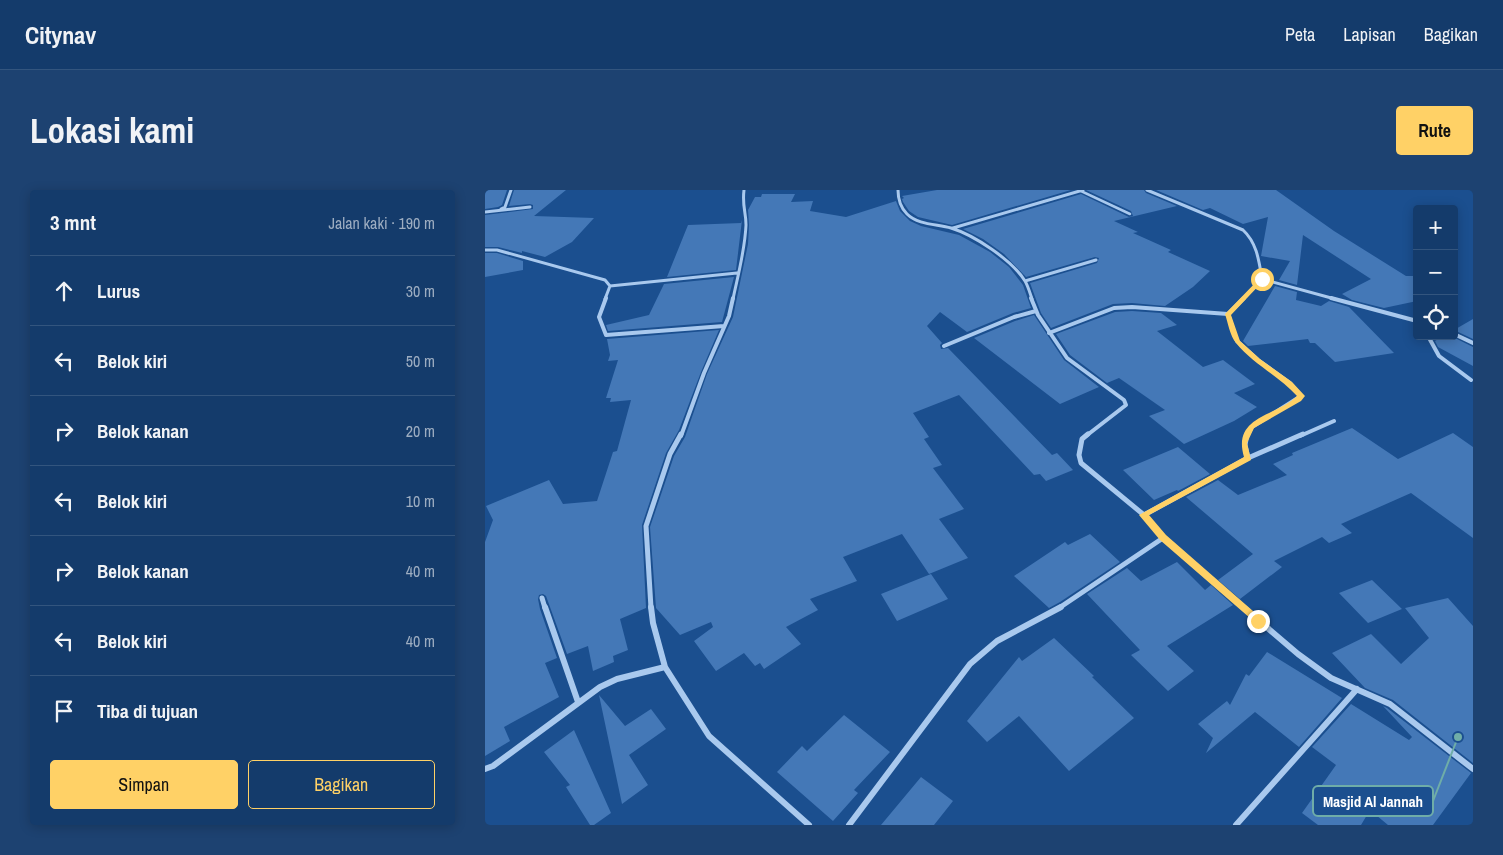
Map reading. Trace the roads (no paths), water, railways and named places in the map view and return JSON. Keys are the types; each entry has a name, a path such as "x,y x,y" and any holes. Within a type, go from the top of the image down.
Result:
{"street":[{"path":"498,210 505,207 511,190"},
{"path":"744,190 742,204 746,223 744,245 729,316 704,373 685,428 670,454 646,526 648,581 653,623 665,667 709,736 809,825"},
{"path":"898,190 898,201 908,215 952,228 978,241 1004,259 1025,281 1036,311 1067,358 1124,400 1126,405 1081,439 1079,455 1081,463 1143,515 1163,538 1298,654 1331,678 1390,704 1473,769"},
{"path":"952,228 1081,190"},
{"path":"1147,190 1243,230 1250,236 1258,254 1262,279"},
{"path":"485,212 530,207"},
{"path":"485,250 497,250 605,280 610,286"},
{"path":"1025,281 1097,260"},
{"path":"610,286 737,273"},
{"path":"1228,314 1262,279"},
{"path":"1262,279 1413,320"},
{"path":"610,286 599,317 606,335 724,326"},
{"path":"1049,333 1114,308 1132,307 1228,314"},
{"path":"944,346 1014,317 1036,311"},
{"path":"1228,314 1237,341 1258,360 1289,383 1301,396 1252,426 1244,443 1248,458"},
{"path":"1458,336 1473,343"},
{"path":"1430,340 1439,356 1471,380"},
{"path":"1143,515 1248,458 1334,421"},
{"path":"849,825 970,664 997,641 1058,609 1163,538"},
{"path":"542,598 578,702"},
{"path":"485,769 493,766 600,687 617,679 665,667"},
{"path":"1236,825 1357,689"}],"lane":[{"path":"1081,190 1130,214"}],"place":[{"name":"Masjid Al Jannah","path":"1458,737"}]}
